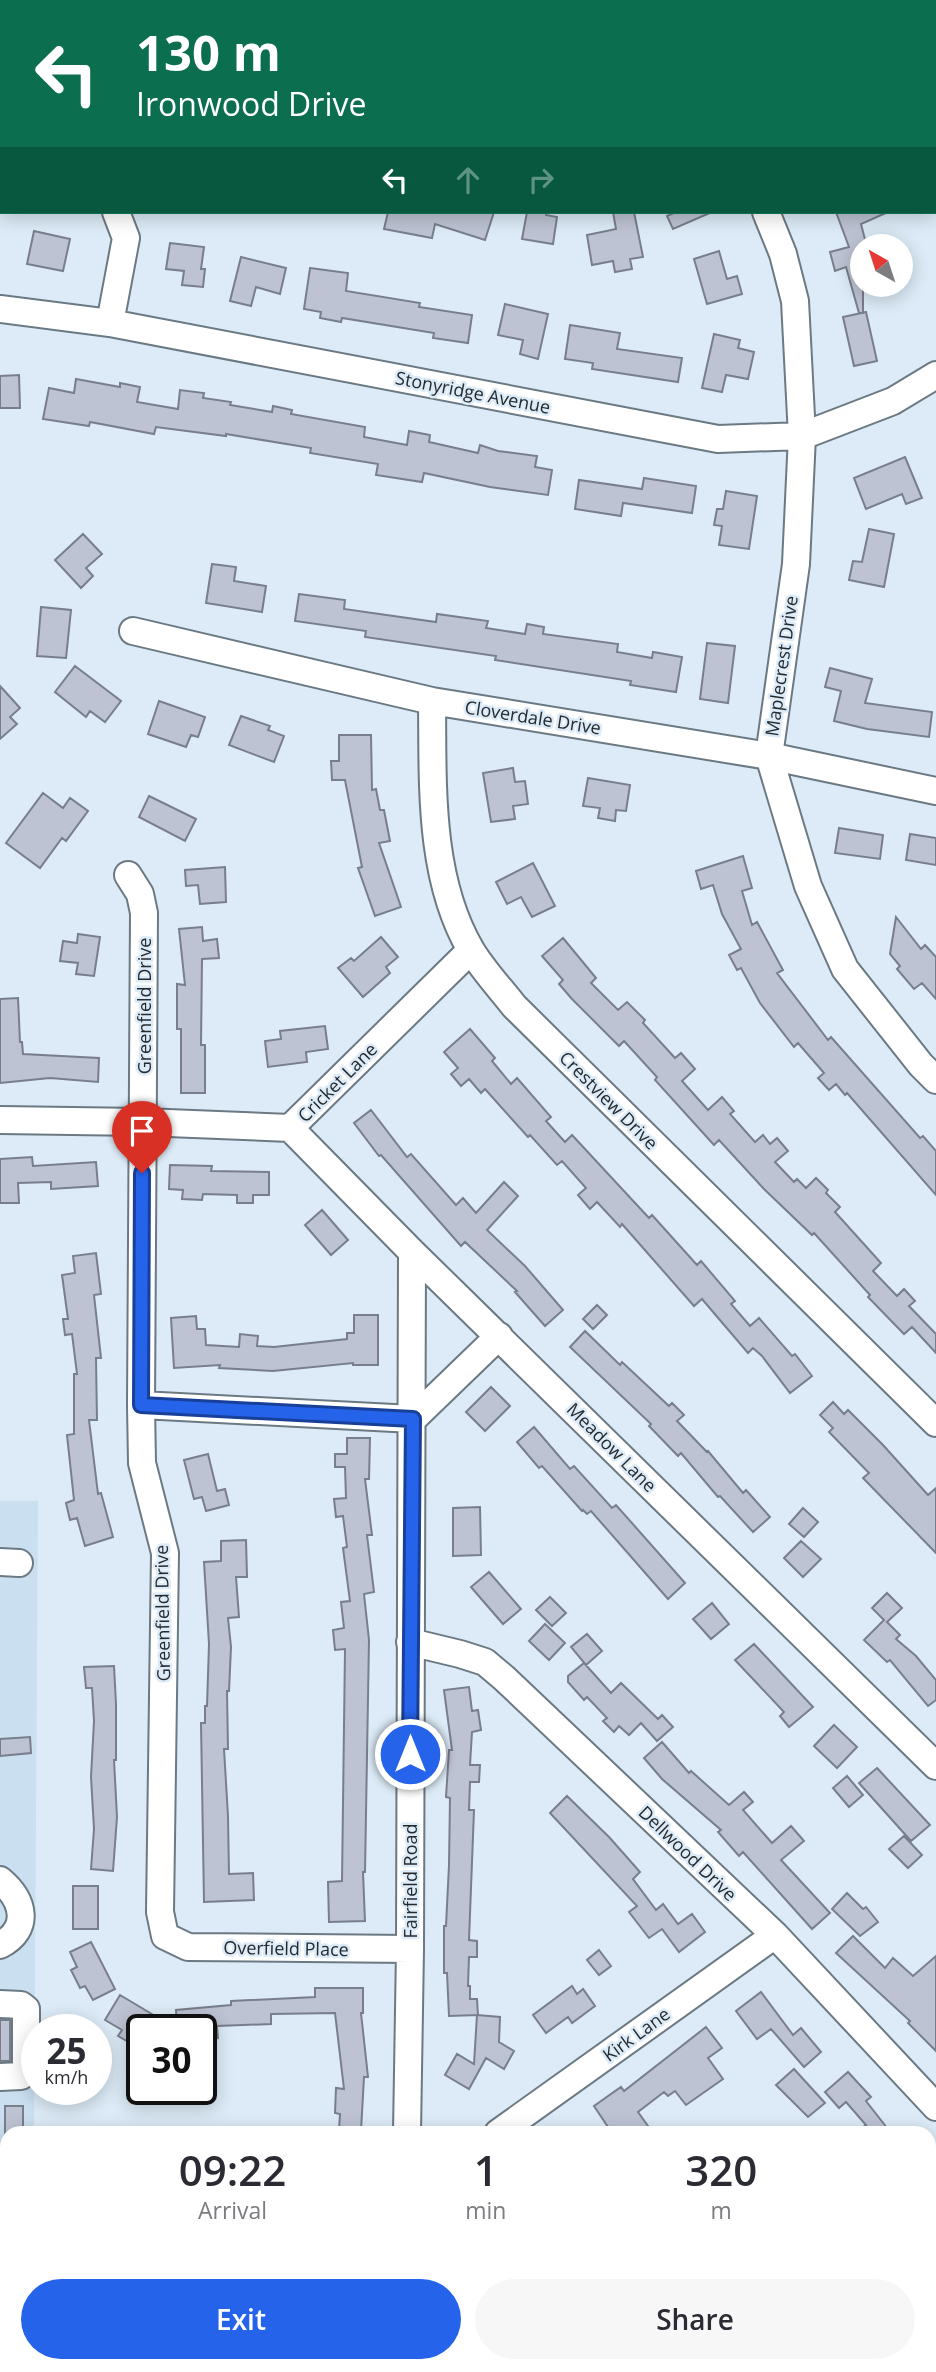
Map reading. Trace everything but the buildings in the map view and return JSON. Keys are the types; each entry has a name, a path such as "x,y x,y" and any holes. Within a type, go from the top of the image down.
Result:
{"street":[{"path":"110,323 127,238 117,214"},
{"name":"Maplecrest Drive","path":"767,214 783,254 795,301 802,436 796,564 769,756 808,886 845,969 936,1080"},
{"name":"Stonyridge Avenue","path":"0,309 110,323 718,439 802,436 893,401 936,376"},
{"name":"Cloverdale Drive","path":"133,631 432,701 769,756 936,791"},
{"name":"Crestview Drive","path":"432,701 433,794 440,855 450,902 471,950 514,1006 936,1423"},
{"name":"Greenfield Drive","path":"128,875 140,894 145,913 142,1462 165,1553 160,1912 164,1936"},
{"name":"Cricket Lane","path":"0,1120 290,1128 471,950"},
{"name":"Meadow Lane","path":"290,1128 412,1252 936,1766"},
{"name":"Fairfield Road","path":"407,2126 412,1252"},
{"path":"141,1405 413,1419 499,1336"},
{"name":"Dellwood Drive","path":"411,1642 485,1662 504,1678 775,1935 936,2108"},
{"path":"0,1880 12,1890 19,1901 19,1929 12,1939 0,1945"},
{"name":"Kirk Lane","path":"508,2126 775,1935"},
{"name":"Overfield Place","path":"164,1936 188,1947 410,1949"},
{"path":"5,2003 21,2005 26,2009 26,2072 21,2076 6,2077"}],"shaded area":[{"path":"0,1501 38,1501 35,2014 21,2014 21,2105 34,2105 34,2126 0,2126"}],"route":[{"path":"142,1173 141,1405 413,1419 410,1754"}]}
